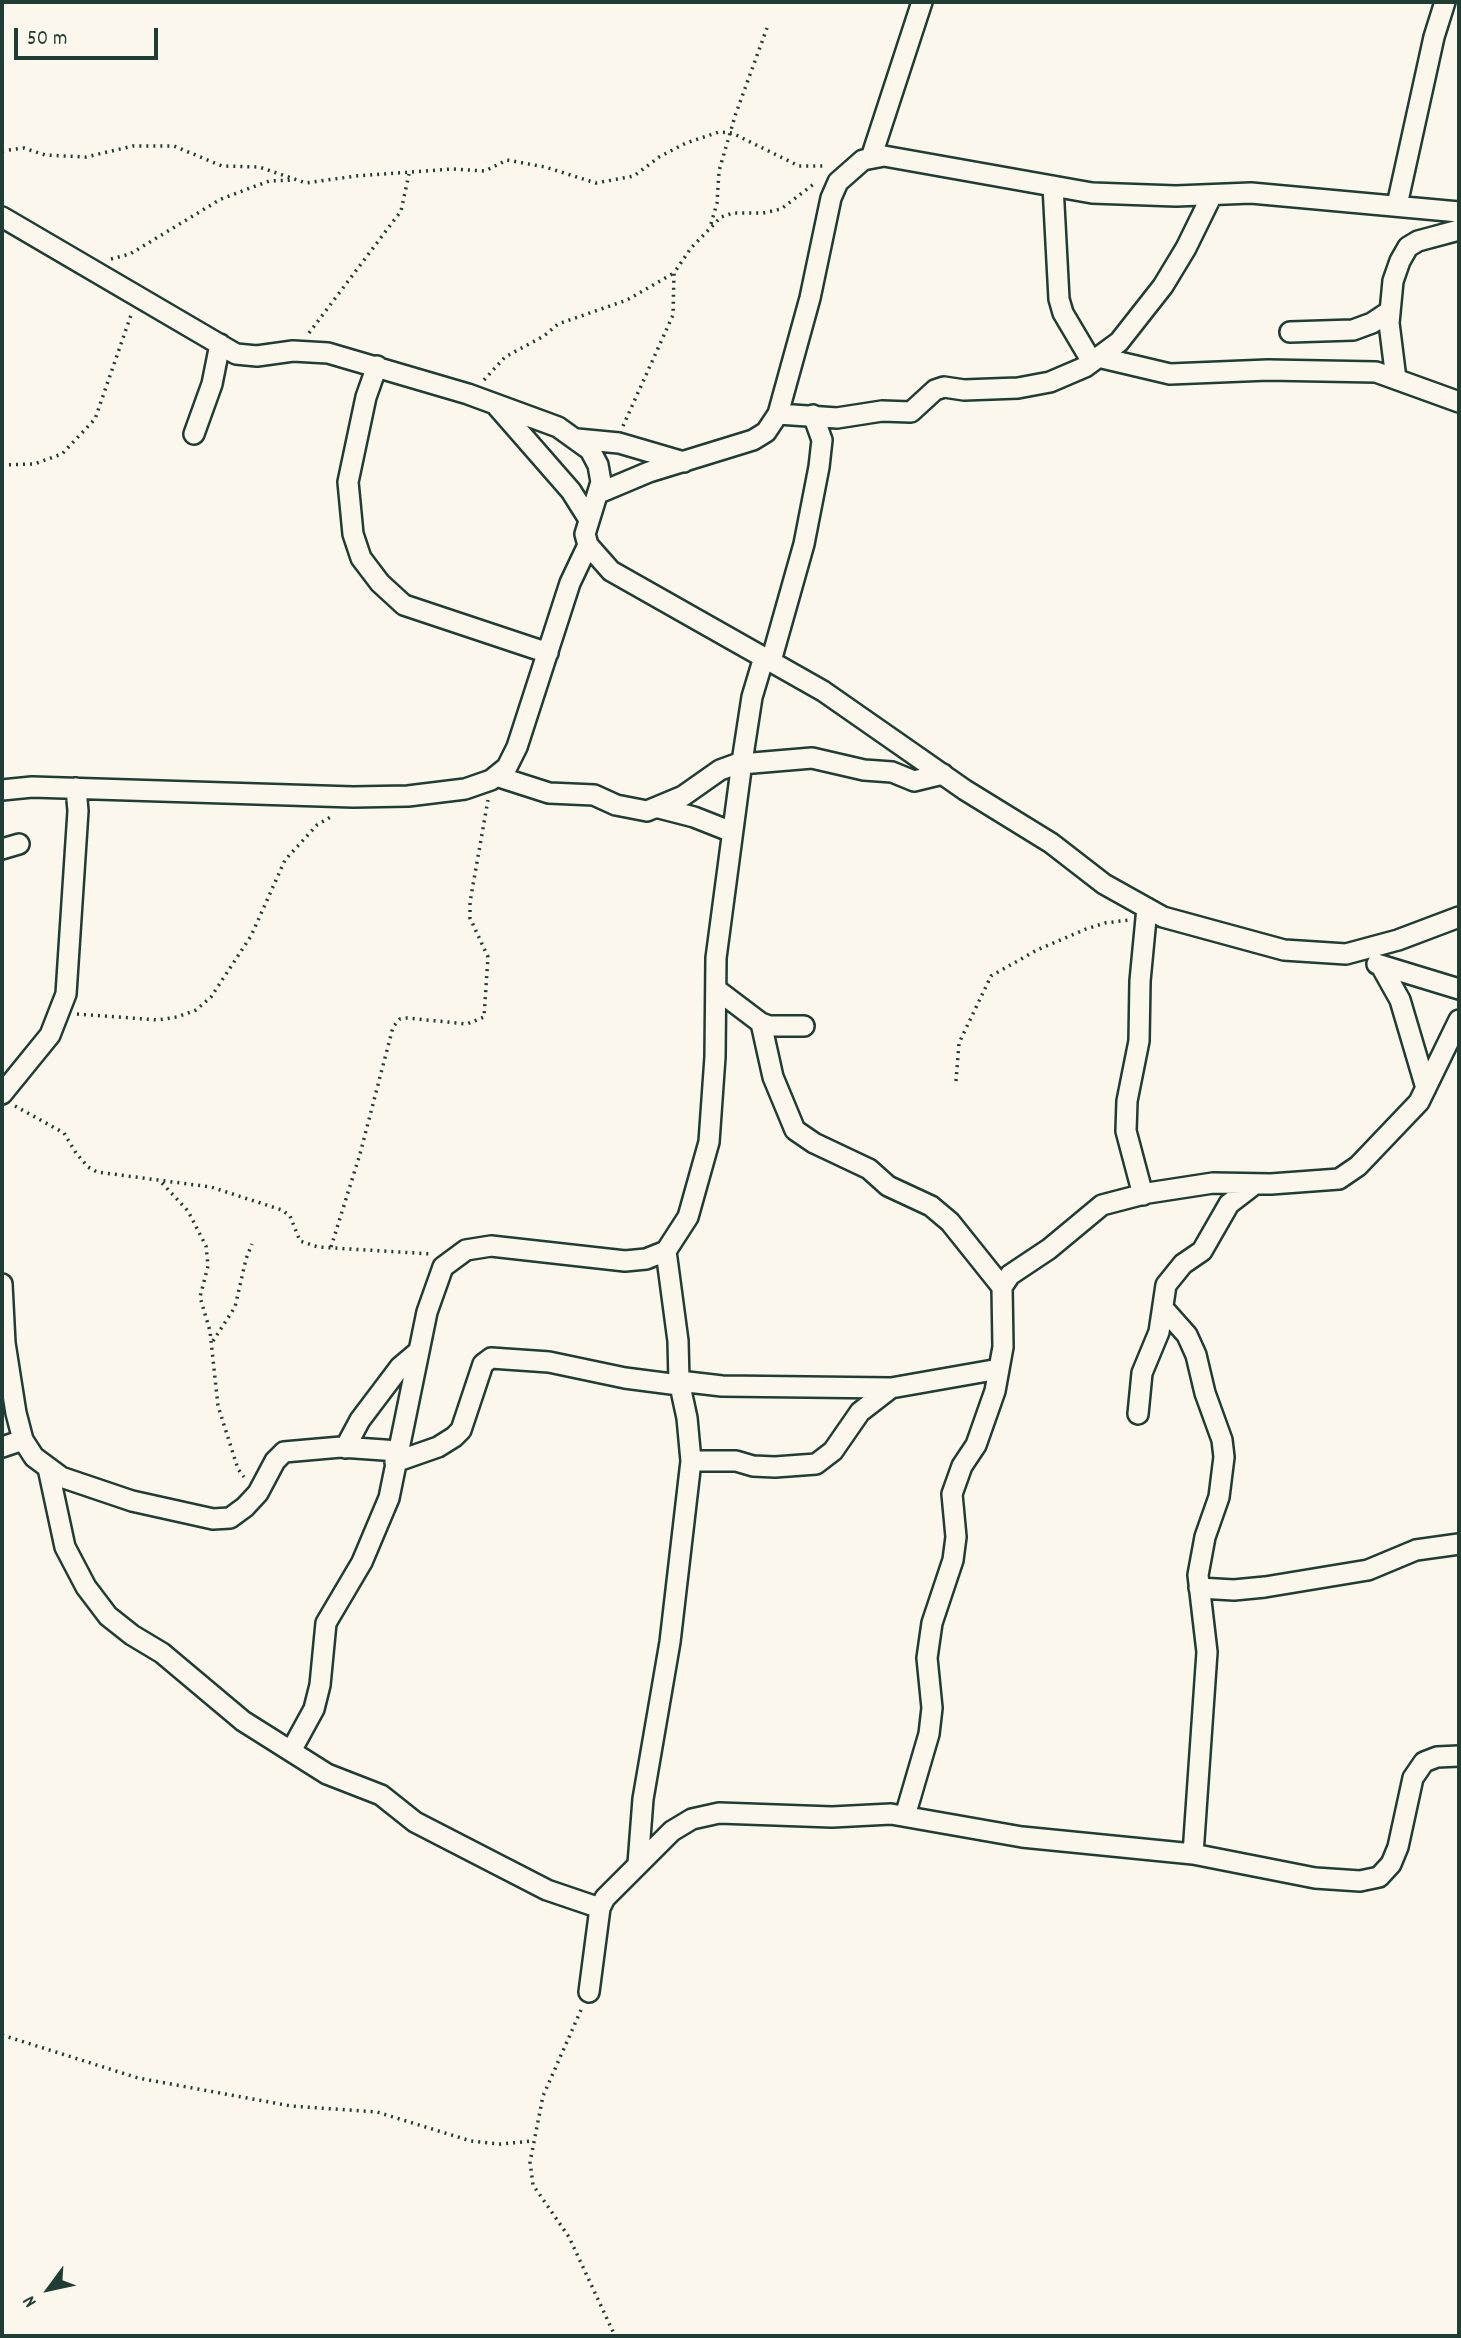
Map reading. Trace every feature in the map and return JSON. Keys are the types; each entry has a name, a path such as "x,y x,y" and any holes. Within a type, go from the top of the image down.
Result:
{"street":[{"path":"871,158 922,2"},
{"path":"1397,205 1434,37 1445,2"},
{"path":"598,493 649,472 752,440 766,432 778,414 810,298 831,198 838,182 853,167 871,158 884,156 1092,193 1251,193 1459,212"},
{"path":"1053,186 1059,299 1063,313 1095,359 1170,374 1268,370 1376,372 1459,402"},
{"path":"778,414 837,418 882,411 911,412 935,390 944,387 988,390 1050,383 1095,359 1119,342 1163,286 1186,248 1212,195"},
{"path":"2,217 236,354 257,356 293,352 328,353 468,394 558,427 590,450 598,465 601,482 585,534 588,545 611,571 823,691 943,774 1051,843 1146,914 1284,950 1346,954 1459,989"},
{"path":"1396,379 1390,351 1393,281 1408,247 1418,241 1459,230"},
{"path":"1290,332 1353,330 1372,323 1390,311"},
{"path":"194,434 212,384 220,344"},
{"path":"377,366 366,397 348,482 353,534 360,558 380,583 404,605 548,653"},
{"path":"494,403 562,480 588,518"},
{"path":"290,1751 314,1709 320,1685 326,1623 376,1534 389,1498 419,1352 443,1268 454,1257 467,1250 491,1246 625,1261 646,1259 666,1251 688,1217 709,1142 716,958 741,763 752,697 768,659 804,544 822,440 813,415"},
{"path":"577,439 619,443 685,462"},
{"path":"2,790 76,788 353,797 408,796 465,789 493,778 507,767 517,747 570,583 588,545"},
{"path":"493,778 549,793 594,795 639,811 659,808 683,796 720,770 741,763 812,758 864,770 892,772 914,781 943,774"},
{"path":"4,1095 42,1048 60,1013 66,994 76,788"},
{"path":"659,808 713,823 732,832"},
{"path":"1143,1195 1126,1131 1127,1101 1139,1041 1146,914"},
{"path":"1346,954 1398,940 1459,917"},
{"path":"1381,965 1400,1000 1426,1088"},
{"path":"716,989 761,1023 769,1026 804,1026"},
{"path":"905,1816 929,1734 932,1708 927,1658 932,1623 953,1560 956,1537 952,1494 962,1466 976,1445 996,1391 1003,1347 1002,1287 1010,1275 1049,1250 1102,1205 1213,1183 1255,1184 1339,1179 1358,1166 1419,1102 1459,1020"},
{"path":"761,1023 772,1077 795,1130 814,1143 869,1169 888,1186 931,1206 959,1232 1002,1287"},
{"path":"1138,1414 1142,1373 1159,1332 1166,1285 1174,1273 1202,1251 1229,1204 1255,1184"},
{"path":"639,1864 643,1799 670,1642 691,1461 687,1418 679,1383 678,1342 666,1251"},
{"path":"2,1284 5,1343 16,1413 23,1440 34,1457 61,1477 132,1501 213,1520 230,1518 258,1493 275,1461 284,1452 345,1448 397,1457 438,1447 461,1430 483,1364 491,1358 549,1362 625,1378 722,1386 891,1388 999,1369"},
{"path":"1163,1308 1187,1335 1222,1440 1224,1457 1219,1497 1205,1537 1198,1576 1207,1653 1193,1854"},
{"path":"345,1448 360,1420 400,1367 419,1352"},
{"path":"691,1461 736,1461 753,1466 775,1467 816,1464 833,1451 860,1412 891,1388"},
{"path":"2,1447 23,1440"},
{"path":"48,1468 65,1547 86,1587 108,1616 181,1668 243,1721 327,1774 381,1795 415,1822 448,1836 547,1890 600,1908"},
{"path":"1199,1588 1234,1590 1265,1587 1368,1570 1416,1550 1459,1544"},
{"path":"589,1992 600,1908 672,1832 692,1819 719,1812 905,1816 1022,1837 1193,1854 1315,1878 1360,1881 1379,1877 1391,1864 1398,1847 1413,1778 1424,1762 1437,1757 1459,1756"}],"path":[{"path":"468,394 489,377 505,357 544,336 558,324 627,300 674,273 710,226 717,203 719,171 735,116 767,28"},
{"path":"2,151 24,148 45,155 86,157 133,146 174,146 222,166 259,167 295,180 319,184 356,176 452,169 488,170 507,160 545,167 596,183 623,180 644,172 659,157 706,135 732,133 776,158 799,166 853,167"},
{"path":"293,352 316,326 401,211 409,174"},
{"path":"86,266 130,254 221,199 269,181 295,180"},
{"path":"710,226 733,213 763,213 780,209 819,181"},
{"path":"619,443 626,414 673,315 674,273"},
{"path":"2,465 34,464 62,454 95,419 140,297"},
{"path":"331,1248 360,1154 393,1027 407,1018 467,1024 484,1017 488,957 470,918 470,902 493,778"},
{"path":"60,1013 158,1020 196,1010 211,997 251,936 285,860 317,825 338,813 353,797"},
{"path":"956,1081 959,1043 991,976 1037,950 1086,929 1146,914"},
{"path":"4,1095 64,1132 88,1167 160,1181 211,1187 282,1210 289,1216 300,1241 331,1248 454,1257"},
{"path":"160,1181 188,1211 206,1245 208,1266 200,1297 212,1343 218,1406 238,1469 258,1493"},
{"path":"212,1343 235,1307 252,1244"},
{"path":"589,1992 543,2096 530,2162 533,2185 569,2237 615,2336"},
{"path":"2,2035 138,2078 291,2106 377,2112 471,2141 500,2144 533,2141"}]}
